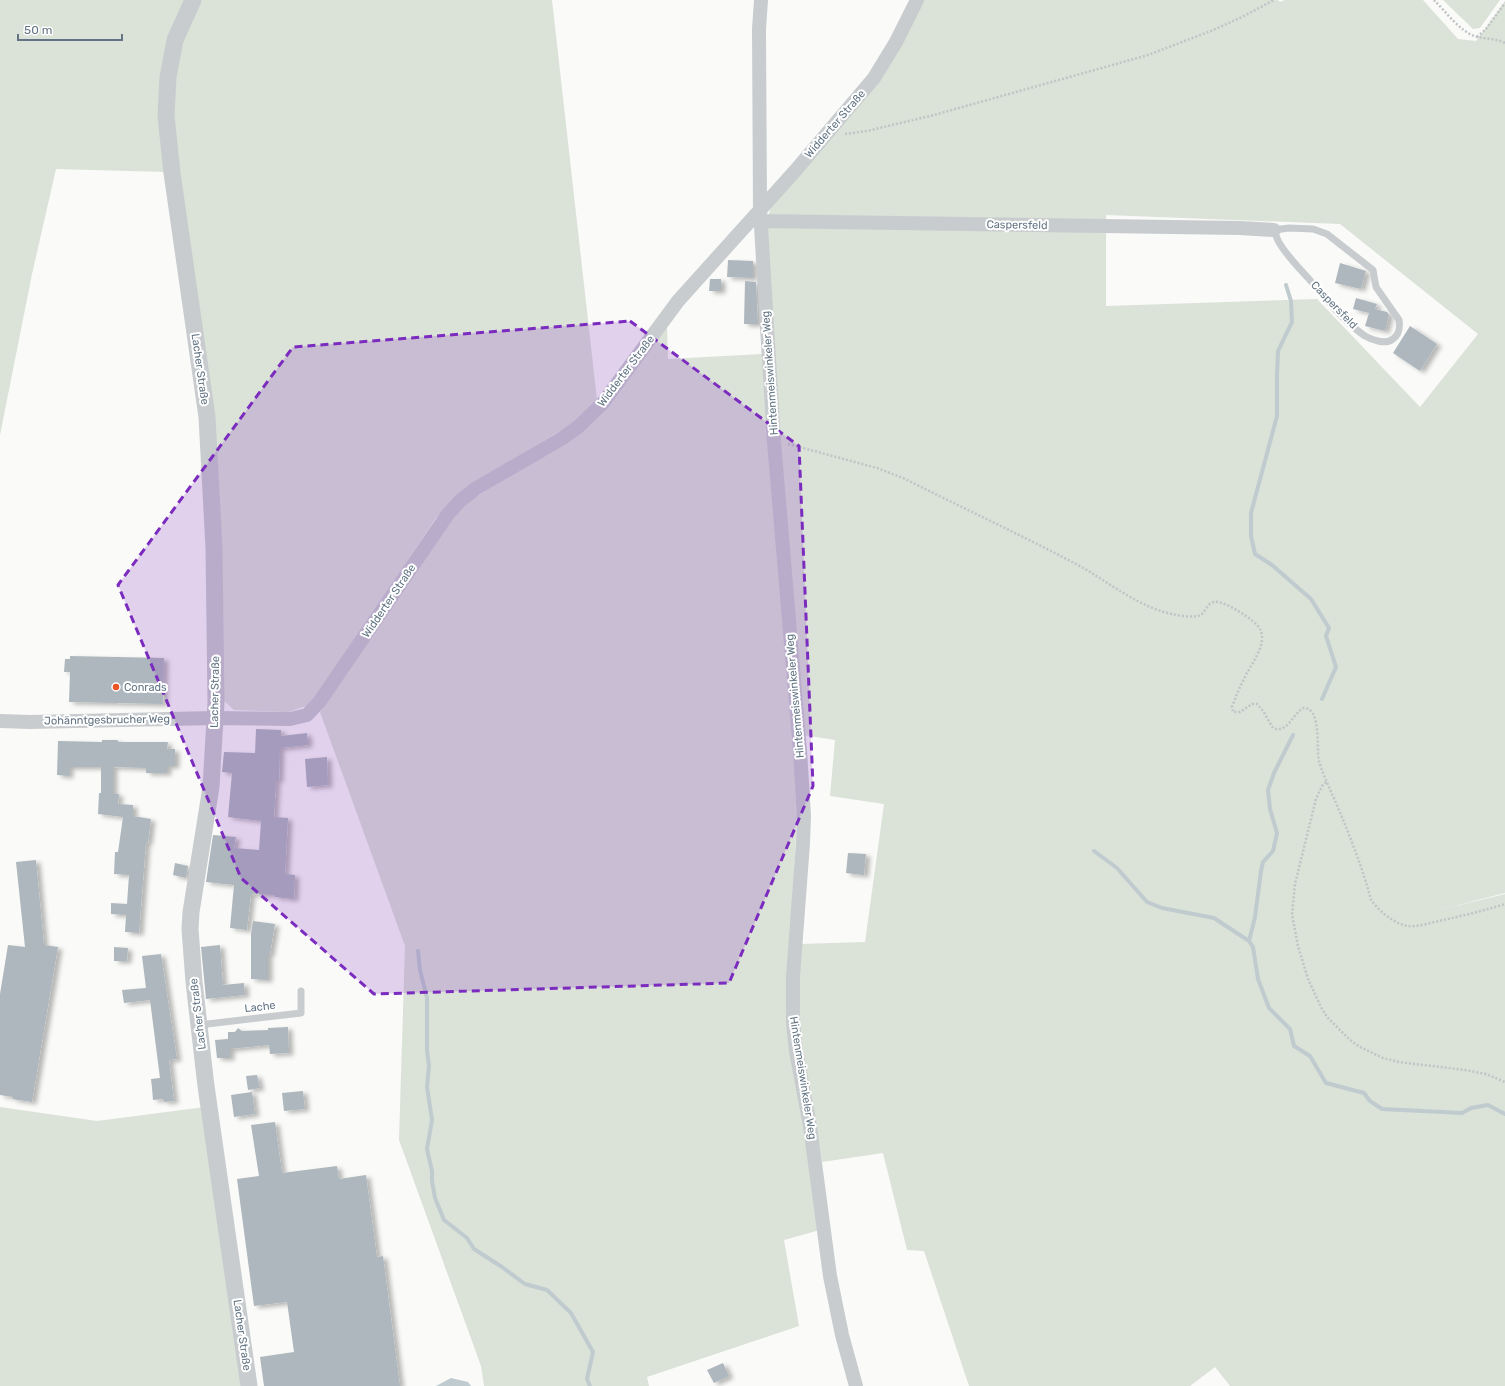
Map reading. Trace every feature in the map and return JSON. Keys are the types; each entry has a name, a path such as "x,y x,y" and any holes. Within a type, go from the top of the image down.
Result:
{"street":[{"name":"Lacher Straße","path":"193,0 176,40 168,77 166,116 172,173 207,417 214,548 215,718 211,787 190,920 192,967 212,1132 249,1386"},
{"name":"Hintenmeiswinkeler Weg","path":"761,0 759,29 761,215 774,442 804,816 793,977 793,1022 796,1051 811,1134 830,1276 842,1334 856,1386"},
{"name":"Widderter Straße","path":"215,718 290,719 302,717 312,711 324,696 452,509 475,489 578,428 595,412 610,394 678,301 761,215 824,136 874,78 896,42 917,0"},
{"name":"Caspersfeld","path":"761,215 1274,230"},
{"name":"Johänntgesbrucher Weg","path":"0,721 38,722 215,718"}],"lane":[{"name":"Caspersfeld","path":"1298,228 1320,231 1327,234 1373,270 1376,287 1399,320 1399,329 1395,338 1386,342 1375,340 1366,336 1347,321 1330,304 1286,252 1277,240 1274,230 1298,228"},
{"name":"Lache","path":"199,1025 301,1013 300,991"}],"path":[{"path":"824,136 867,131 921,118 1148,55 1211,31 1274,0"},
{"path":"1434,0 1463,30 1476,37 1490,38 1505,43"},
{"path":"1476,37 1486,29 1505,3"},
{"path":"774,442 793,445 877,468 903,478 1078,565 1131,598 1147,606 1171,614 1193,616 1202,614 1212,602 1221,602 1228,605 1258,626 1262,636 1259,650 1232,706 1232,712 1240,712 1252,704 1257,704 1263,711 1272,728 1280,730 1287,725 1300,709 1306,708 1311,710 1315,715 1318,758 1326,782 1346,826 1371,900 1378,908 1393,921 1400,924 1415,926 1473,914 1505,904"},
{"path":"1326,782 1318,792 1316,799 1295,884 1292,915 1298,946 1308,979 1321,1007 1328,1017 1350,1040 1360,1047 1383,1058 1399,1062 1486,1074 1505,1082"}],"highlighted area":[{"path":"630,321 799,446 813,786 729,983 374,994 241,878 118,585 293,347"}],"shaded area":[{"path":"0,0 186,0 165,49 159,99 166,172 56,169 32,274 0,435"},
{"path":"198,0 552,0 597,400 575,422 470,485 452,500 436,518 323,688 306,706 288,712 234,710 222,699 218,551 173,124 174,72 185,30"},
{"path":"924,0 1278,0 1280,2 1285,0 1423,0 1458,39 1476,41 1505,1 1505,893 1443,909 1505,894 1505,1386 1230,1386 1215,1367 1190,1386 969,1386 924,1251 907,1250 883,1153 822,1162 816,1123 800,1050 800,944 865,942 884,804 830,796 835,740 803,735 775,380 767,222 771,205","holes":["1106,215 1340,224 1478,334 1420,407 1317,299 1106,306"]},
{"path":"1443,0 1500,0 1480,28 1473,29"},
{"path":"667,327 668,359 762,354 798,797 787,1012 820,1230 784,1240 799,1326 647,1377 649,1386 484,1386 481,1366 399,1140 405,946 320,712 450,520 469,501 571,440 604,411"},
{"path":"0,1107 97,1121 205,1107 243,1386 0,1386"},
{"path":"451,1378 468,1382 471,1386 436,1386"}],"building":[{"path":"728,260 753,261 753,278 727,277"},
{"path":"1340,263 1366,271 1361,289 1335,283"},
{"path":"710,279 721,279 721,291 709,291"},
{"path":"745,281 756,282 758,324 744,324"},
{"path":"1356,298 1377,304 1375,309 1387,312 1389,315 1385,331 1365,326 1369,313 1353,309"},
{"path":"1410,326 1437,344 1420,371 1393,353"},
{"name":"Conrads","path":"70,656 164,658 163,704 69,702 70,672 64,672 65,659 70,659"},
{"path":"256,729 281,730 281,736 307,733 308,745 280,748 279,780 276,780 274,817 288,818 285,874 295,875 294,899 275,897 275,895 251,894 247,930 230,928 234,885 206,882 213,835 236,837 234,848 259,850 261,821 228,817 232,773 222,772 224,752 255,753"},
{"path":"102,740 117,740 119,742 168,742 167,749 175,749 175,766 167,766 167,773 146,773 146,768 113,767 113,793 119,794 118,804 133,805 133,816 151,819 148,843 146,842 139,933 125,932 126,915 111,914 111,903 127,904 129,875 114,874 115,852 118,852 123,817 98,814 99,793 101,793 101,767 69,767 69,776 57,775 58,741 102,742"},
{"path":"327,757 328,785 307,787 305,759"},
{"path":"848,853 866,854 864,875 846,873"},
{"path":"36,860 44,945 58,947 32,1102 12,1099 13,1097 0,1095 0,994 8,945 25,947 16,862"},
{"path":"175,863 188,866 186,878 173,875"},
{"path":"253,921 275,924 270,954 268,954 268,980 251,979 251,934"},
{"path":"220,945 223,985 244,983 245,995 206,999 201,947"},
{"path":"114,947 128,948 127,961 114,961"},
{"path":"161,954 177,1059 169,1060 174,1101 164,1102 163,1099 153,1100 151,1079 160,1078 150,1000 124,1003 122,990 146,988 142,956"},
{"path":"288,1027 289,1053 270,1054 269,1045 230,1049 230,1058 217,1058 215,1040 228,1039 228,1032 235,1032 238,1028 242,1031 268,1030 268,1028"},
{"path":"257,1075 260,1088 248,1090 246,1076"},
{"path":"303,1091 305,1109 284,1111 282,1093"},
{"path":"252,1092 255,1114 234,1117 231,1095"},
{"path":"275,1122 282,1173 337,1166 339,1179 366,1175 377,1257 383,1256 400,1386 264,1386 260,1357 294,1352 287,1302 254,1306 237,1179 259,1176 251,1125"},
{"path":"723,1363 729,1376 714,1383 707,1370"}],"waterway":[{"path":"1286,285 1291,301 1292,322 1278,351 1277,416 1251,513 1251,536 1255,554 1272,565 1311,599 1329,628 1326,636 1336,667 1322,699"},
{"path":"1293,735 1274,773 1268,790 1270,809 1277,833 1273,851 1263,862 1255,917 1249,941 1253,947 1258,979 1269,1008 1290,1029 1294,1046 1310,1056 1326,1083 1364,1093 1370,1101 1382,1109 1462,1113 1471,1108 1488,1105 1505,1114"},
{"path":"1094,851 1117,868 1147,902 1162,908 1214,918 1249,941"},
{"path":"418,951 420,970 427,998 427,1050 429,1066 427,1087 432,1120 427,1149 432,1171 435,1198 444,1220 467,1238 474,1249 525,1284 547,1290 571,1313 593,1352 587,1379 590,1386"}],"place":[{"name":"Conrads","path":"116,687"}]}
